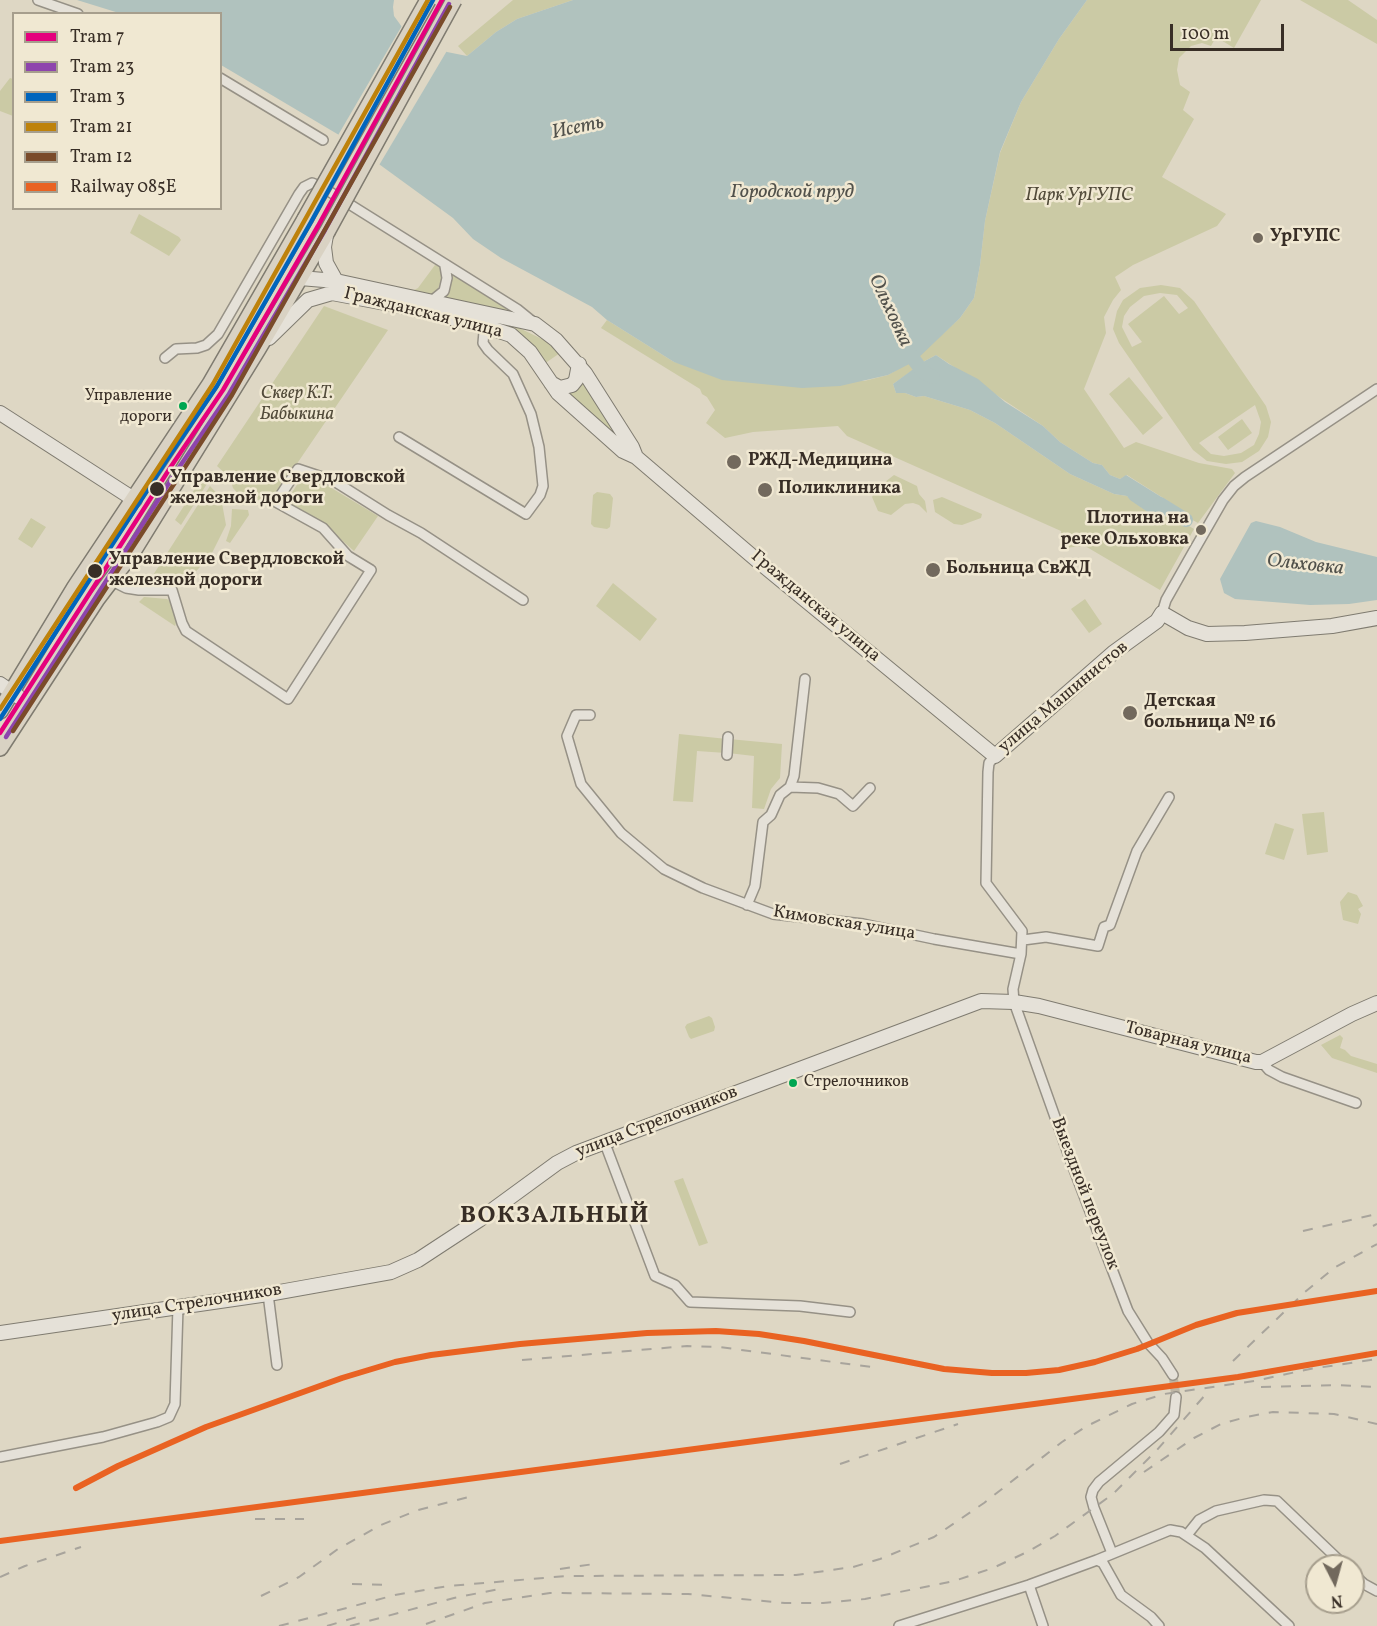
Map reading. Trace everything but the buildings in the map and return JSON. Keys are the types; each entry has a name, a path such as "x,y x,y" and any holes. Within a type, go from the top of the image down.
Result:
{"main road":[{"path":"0,711 6,688 135,500 155,465 210,384 428,0"},
{"path":"0,748 173,488 258,349 327,233 454,0"},
{"name":"Гражданская улица","path":"264,292 300,278"},
{"path":"75,587 86,600 97,599"}],"street":[{"path":"38,0 72,12"},
{"path":"222,79 323,140"},
{"path":"165,357 176,349 206,345 218,334 304,187 312,183 322,187 517,309 535,324"},
{"path":"327,233 324,247 326,263 336,281"},
{"path":"424,301 433,300 444,291 447,278 445,266"},
{"name":"Гражданская улица","path":"300,278 336,281 424,301 486,319 519,341 569,404 623,451 636,457 759,562 995,756"},
{"name":"Гражданская улица","path":"258,349 308,300 332,292 486,319 535,324 556,340 579,364 632,447 636,457"},
{"path":"399,436 526,514 540,495 543,486 544,473 539,447 531,414 513,374 483,343 486,319"},
{"path":"551,383 560,388 572,385 576,380 579,364"},
{"path":"1377,389 1234,486 1223,500 1192,554 1166,600 1162,612 1188,628 1207,634 1332,626 1377,618"},
{"path":"0,413 135,500"},
{"path":"112,580 126,588 139,591 172,590 186,632 288,699 371,570 348,556 323,528 276,502 298,470 334,481 421,533 523,600"},
{"name":"улица Машинистов","path":"1023,940 1020,927 986,883 989,763 1113,653 1157,621 1162,612"},
{"path":"747,905 757,877 763,822 771,815 780,795 790,787 794,776 805,679"},
{"path":"6,688 29,704"},
{"name":"Кимовская улица","path":"590,715 576,715 567,736 581,784 621,833 664,869 703,888 773,914 863,924 1021,954"},
{"path":"727,755 728,737"},
{"path":"790,787 818,788 839,794 853,806 870,788"},
{"path":"1014,1002 1013,988 1023,940 1047,937 1098,946 1104,927 1110,925 1137,851 1169,797"},
{"name":"улица Стрелочников","path":"0,1333 268,1294 391,1272 418,1260 479,1220 557,1163 604,1141 981,1001 1014,1002"},
{"name":"Товарная улица","path":"1014,1002 1039,1006 1249,1062 1262,1062 1269,1070 1282,1077 1356,1103"},
{"name":"Выездной переулок","path":"1014,1002 1070,1159 1128,1311 1148,1343 1173,1375"},
{"path":"1262,1062 1377,1003"},
{"path":"604,1141 655,1276 675,1285 690,1302 800,1306 850,1312"},
{"path":"268,1294 277,1365"},
{"path":"0,1458 102,1437 163,1420 172,1414 175,1404 178,1307"},
{"path":"1112,1553 1094,1509 1091,1497 1093,1490 1099,1482 1159,1432 1174,1415 1176,1397"},
{"path":"1188,1535 1199,1520 1216,1511 1264,1500 1277,1501 1332,1554"},
{"path":"898,1626 1029,1585 1170,1530 1188,1535 1205,1548 1290,1626"},
{"path":"1097,1560 1103,1563 1121,1595 1151,1617 1159,1626"},
{"path":"1029,1585 1043,1626"}],"green space":[{"path":"513,0 573,0 517,19 496,32 467,56 458,46"},
{"name":"Парк УрГУПС","path":"1087,0 1261,0 1234,48 1216,37 1211,46 1202,43 1191,46 1179,58 1177,70 1180,85 1190,92 1183,110 1194,119 1162,177 1226,214 1217,226 1133,265 1115,277 1121,290 1104,317 1106,333 1084,389 1124,448 1136,442 1199,463 1232,469 1235,473 1198,523 1178,512 1171,503 1127,475 1120,479 1110,475 1102,465 1093,463 1060,442 1043,426 936,355 923,362 919,355 960,318 974,298 985,221 1000,153 1021,102 1059,39"},
{"path":"1300,0 1348,0 1377,20 1377,44"},
{"path":"10,78 12,79 12,116 0,111 0,91"},
{"path":"139,214 179,237 181,240 169,256 130,233"},
{"path":"435,265 440,267 443,276 437,291 433,295 424,297 408,293 418,288"},
{"path":"450,271 513,313 439,300"},
{"path":"1161,285 1180,288 1194,301 1266,406 1271,422 1268,437 1259,451 1242,462 1226,464 1207,461 1193,450 1119,343 1113,329 1117,311 1123,300 1140,288","holes":["1160,293 1177,295 1188,308 1179,314 1164,296 1128,324 1142,342 1132,347 1122,327 1124,316 1130,307 1144,296","1255,405 1261,422 1254,445 1241,453 1224,456 1211,454 1199,443"]},
{"name":"Сквер К.Т. Бабыкина","path":"324,306 388,330 277,493 258,500 242,498 233,488 230,478 217,466"},
{"path":"607,320 674,362 864,381 888,375 910,362 913,370 893,384 896,393 916,397 924,396 970,410 995,423 1070,474 1114,494 1127,496 1152,515 1174,517 1194,529 1160,590 1085,546 1063,548 1061,531 847,436 838,426 753,432 725,438 706,423 715,410 700,389 601,328"},
{"path":"513,325 544,340 560,353 544,364 511,329"},
{"path":"582,376 633,453 562,391"},
{"path":"1129,377 1163,418 1143,435 1109,394"},
{"path":"1242,419 1252,433 1228,450 1218,437"},
{"path":"305,472 378,516 354,551 322,523 286,502"},
{"path":"894,475 917,486 919,494 925,501 927,513 919,505 913,503 905,504 891,515 878,511 872,497 876,489"},
{"path":"203,476 210,479 181,525 175,520"},
{"path":"210,486 221,498 226,525 211,555 188,580 166,587 148,583"},
{"path":"597,492 610,494 613,498 610,527 607,529 594,527 591,524 593,495"},
{"path":"942,497 982,514 981,518 962,525 954,524 935,512 933,500"},
{"path":"232,509 248,510 249,515 230,543 226,541 231,526"},
{"path":"31,518 46,527 32,548 18,539"},
{"path":"613,583 657,619 640,641 596,606"},
{"path":"144,597 167,599 171,602 178,618 175,626 139,602"},
{"path":"1085,599 1102,624 1089,633 1071,609"},
{"path":"679,734 727,739 726,753 697,751 693,802 673,801"},
{"path":"729,739 782,744 780,778 771,789 764,809 752,808 754,756 728,753"},
{"path":"1324,812 1328,852 1307,855 1302,814"},
{"path":"1275,823 1294,829 1284,860 1265,854"},
{"path":"1348,892 1357,895 1363,906 1358,909 1361,914 1358,924 1343,920 1340,902"},
{"path":"709,1016 715,1027 714,1031 691,1039 685,1027 687,1024"},
{"path":"1340,1035 1343,1038 1340,1048 1351,1056 1377,1064 1377,1073 1332,1058 1321,1045"},
{"path":"683,1178 708,1243 699,1246 674,1181"}],"water":[{"name":"Городской пруд","path":"77,0 394,0 394,16 402,27 447,52 467,56 496,32 517,19 573,0 1087,0 1059,39 1021,102 1000,152 985,221 974,298 960,318 915,361 888,375 840,386 802,388 722,380 674,362 607,320 592,307 501,258 473,239 453,218 339,135 222,66 222,12 116,12"},
{"path":"936,355 978,379 1005,402 1043,426 1060,442 1093,463 1102,465 1110,475 1120,479 1126,475 1171,503 1175,513 1152,515 1127,496 1114,494 1070,474 995,423 970,410 924,396 916,397 896,393 893,384"},
{"path":"1256,521 1280,527 1316,542 1377,557 1377,600 1349,604 1310,605 1235,599 1224,593 1220,579 1251,523"}],"pier":[{"path":"403,24 448,49 378,167 337,137"}],"waterway":[{"name":"Ольховка","path":"904,346 923,372 933,377"},
{"name":"Ольховка","path":"1160,504 1186,520"}],"tunnel":[{"path":"1173,1375 1176,1397"}],"railway":[{"path":"1303,1231 1377,1214"},
{"path":"1373,1226 1377,1224"},
{"path":"1233,1361 1305,1292 1334,1268 1377,1244"},
{"path":"522,1360 687,1346 719,1347 879,1368"},
{"path":"279,1626 395,1595 448,1586 567,1576 796,1575 853,1567 880,1559 934,1537 984,1503 1062,1442 1087,1426 1132,1404 1164,1394 1377,1359"},
{"path":"1261,1387 1336,1385 1377,1387"},
{"path":"426,1624 485,1603 550,1593 688,1594 785,1603 823,1603 865,1599 954,1581 993,1568 1027,1552 1055,1536 1113,1494 1157,1450 1206,1394"},
{"path":"1144,1472 1194,1438 1221,1424 1246,1417 1273,1412 1334,1414 1377,1424"},
{"path":"840,1464 958,1424"},
{"path":"261,1596 299,1577 338,1549 381,1525 418,1510 469,1497"},
{"path":"255,1519 304,1519"},
{"path":"0,1577 81,1547"},
{"path":"560,1569 594,1564"},
{"path":"352,1584 391,1585"},
{"path":"350,1626 454,1598 499,1589"},
{"path":"327,1626 357,1617"}],"tram line":[{"name":"21","path":"0,709 213,384 428,0"},
{"name":"3","path":"0,719 217,386 311,222 433,0"},
{"name":"7","path":"0,733 172,465 223,390 318,226 442,0"},
{"name":"23","path":"6,737 178,469 229,394 325,230 449,4"},
{"name":"12","path":"13,731 232,395 450,7"}],"rail line":[{"name":"085Е","path":"76,1488 118,1466 206,1427 342,1378 395,1362 431,1355 520,1344 647,1333 716,1331 759,1334 804,1341 944,1369 1026,1373 1059,1370 1095,1362 1137,1349 1196,1325 1237,1313 1377,1291"},
{"name":"085Е","path":"0,1541 1238,1377 1377,1353"}],"place":[{"name":"УрГУПС","path":"1258,238"},
{"name":"Управление дороги","path":"183,406"},
{"name":"РЖД-Медицина","path":"734,462"},
{"name":"Управление Свердловской железной дороги","path":"157,489"},
{"name":"Поликлиника","path":"765,490"},
{"name":"Плотина на реке Ольховка","path":"1201,530"},
{"name":"Больница СвЖД","path":"933,570"},
{"name":"Управление Cвердловской железной дороги","path":"95,571"},
{"name":"Детская больница № 16","path":"1130,713"},
{"name":"Стрелочников","path":"793,1083"}],"district":[{"name":"ВОКЗАЛЬНЫЙ","path":"555,1218"}],"water label":[{"name":"Исеть","path":"578,129"}]}
